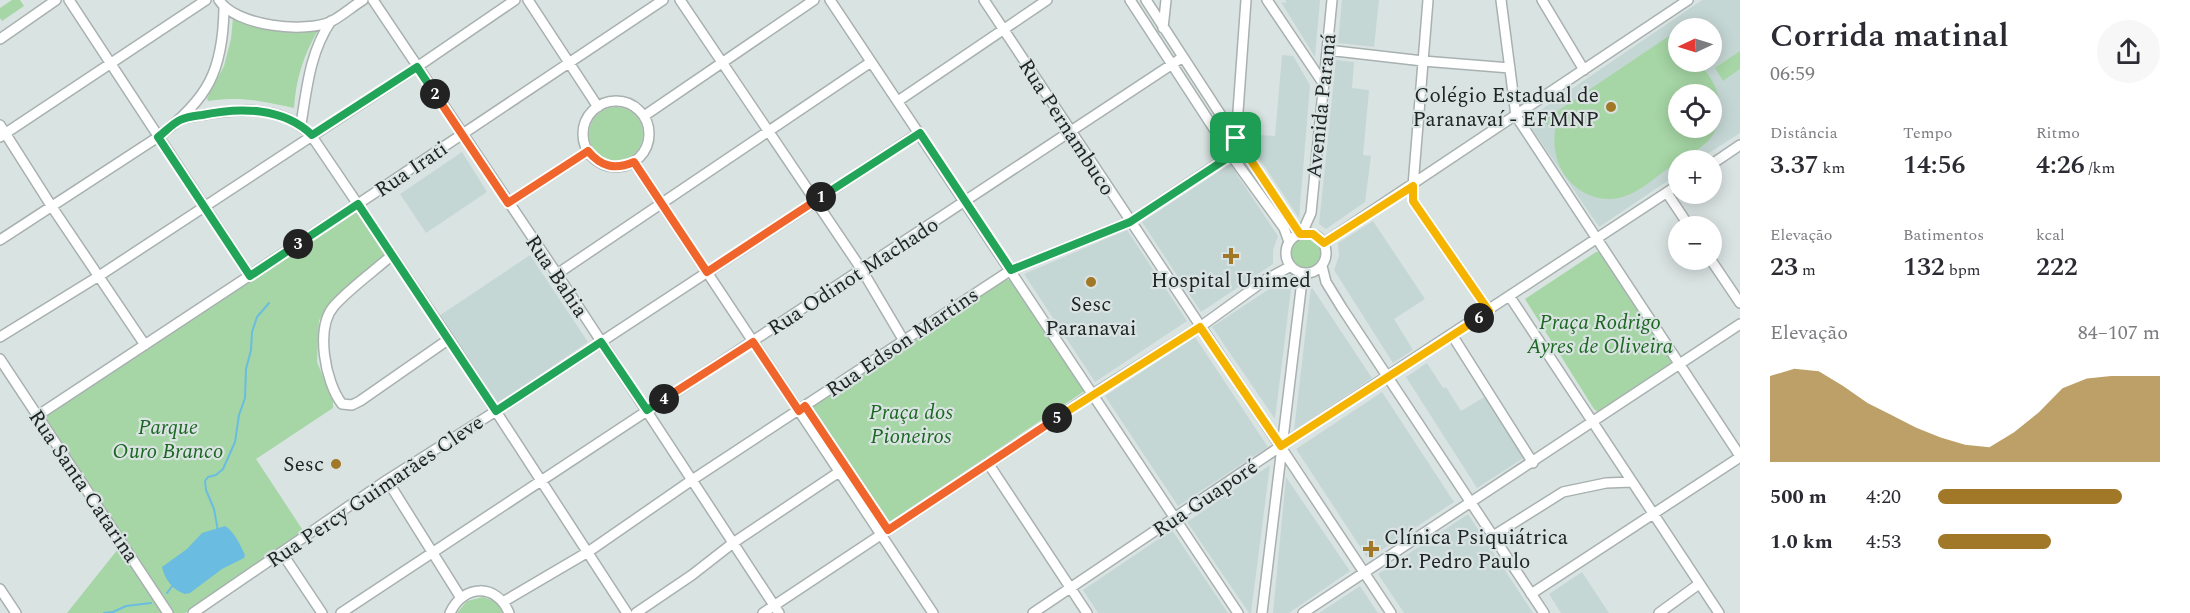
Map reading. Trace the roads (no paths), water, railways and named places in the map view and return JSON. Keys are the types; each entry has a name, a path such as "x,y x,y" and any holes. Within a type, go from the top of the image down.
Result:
{"street":[{"path":"0,39 56,0"},
{"path":"69,0 250,276"},
{"path":"145,345 2,132 111,64 206,0"},
{"path":"300,124 312,60 322,35 332,21 363,0"},
{"name":"Rua Bahia","path":"373,0 557,274 777,609"},
{"path":"0,337 99,276 515,0"},
{"path":"528,0 598,107"},
{"name":"Rua Irati","path":"37,416 663,0"},
{"path":"680,0 862,270 904,340"},
{"path":"644,116 814,0"},
{"path":"830,0 1238,613"},
{"name":"Rua Pernambuco","path":"984,0 1391,613"},
{"path":"898,100 1047,0"},
{"path":"1130,0 1232,155 1284,228 1289,242 1286,252 1290,266 1299,272 1313,272 1322,266 1326,256 1321,240 1309,233 1301,234 1289,242"},
{"path":"1146,0 1301,234"},
{"path":"1154,35 1164,27 1166,0"},
{"path":"1232,155 1236,138 1246,0"},
{"path":"1267,0 1323,83"},
{"name":"Avenida Paraná","path":"1301,234 1311,213 1332,0"},
{"path":"1428,0 1413,201 1489,311"},
{"path":"1501,0 1516,116 1740,457 1531,594"},
{"path":"1542,0 1584,70"},
{"path":"1321,240 1413,186 1584,70 1673,4 1688,0"},
{"path":"221,4 242,18 276,26 305,26 332,21"},
{"path":"0,240 158,137 181,119 200,99 218,60 223,36 221,4"},
{"path":"1327,50 1510,68"},
{"name":"Rua Odinot Machado","path":"341,613 1183,57"},
{"path":"557,274 871,62"},
{"path":"618,101 637,109 644,116 649,136 647,146 634,162 625,166 604,165 588,151 584,142 586,122 598,107 618,101"},
{"path":"181,119 234,110 257,111 300,124 312,135 391,256 449,339 627,613"},
{"name":"Rua Percy Guimarães Cleve","path":"193,613 387,480 920,133"},
{"path":"1722,157 1740,145"},
{"path":"508,203 588,151"},
{"name":"Rua Edson Martins","path":"504,602 588,552 692,480 1011,270 1130,222 1232,155"},
{"path":"634,162 753,342 802,409 884,532 933,613"},
{"path":"1667,193 1682,216"},
{"name":"Rua Guaporé","path":"1033,613 1281,446 1667,193"},
{"name":"Avenida Paraná","path":"1311,213 1321,240"},
{"path":"391,256 333,307 325,330 324,359 334,393 342,404 352,405 449,339"},
{"path":"763,613 777,609 884,532 1093,394 1200,327 1265,280 1290,266"},
{"path":"1322,266 1326,282 1544,613"},
{"path":"1718,270 1740,303"},
{"path":"1262,613 1301,289 1299,272"},
{"path":"1510,297 1719,613"},
{"path":"1303,613 1740,324"},
{"path":"1452,335 1533,463"},
{"name":"Rua Santa Catarina","path":"0,359 168,613"},
{"path":"802,409 839,472 884,532"},
{"path":"988,464 1087,613"},
{"path":"636,613 692,575 733,543 839,472"},
{"path":"387,480 460,598"},
{"path":"1493,536 1563,492 1606,483 1632,482"},
{"path":"282,553 322,613"},
{"path":"1659,613 1700,584"},
{"path":"0,589 16,613"},
{"path":"450,613 460,598 475,591 483,591 498,597 504,602 509,613"}],"water":[{"path":"225,526 237,539 245,555 244,558 222,569 190,593 185,594 173,587 167,580 162,567 187,549 202,533"}],"waterway":[{"path":"218,531 205,481 223,469 235,442 239,415 245,398 246,369 251,350 252,332 257,317 269,303"},
{"path":"167,593 173,585"},
{"path":"104,613 126,606 151,603"}],"place":[{"name":"Colégio Estadual de Paranavaí - EFMNP","path":"1611,107"},
{"name":"Hospital Unimed","path":"1231,256"},
{"name":"Sesc Paranavai","path":"1091,282"},
{"name":"Sesc","path":"336,464"},
{"name":"Clínica Psiquiátrica Dr. Pedro Paulo","path":"1371,549"}],"park label":[{"name":"Praça Rodrigo Ayres de Oliveira","path":"1600,334"},
{"name":"Praça dos Pioneiros","path":"911,424"},
{"name":"Parque Ouro Branco","path":"168,439"}]}
